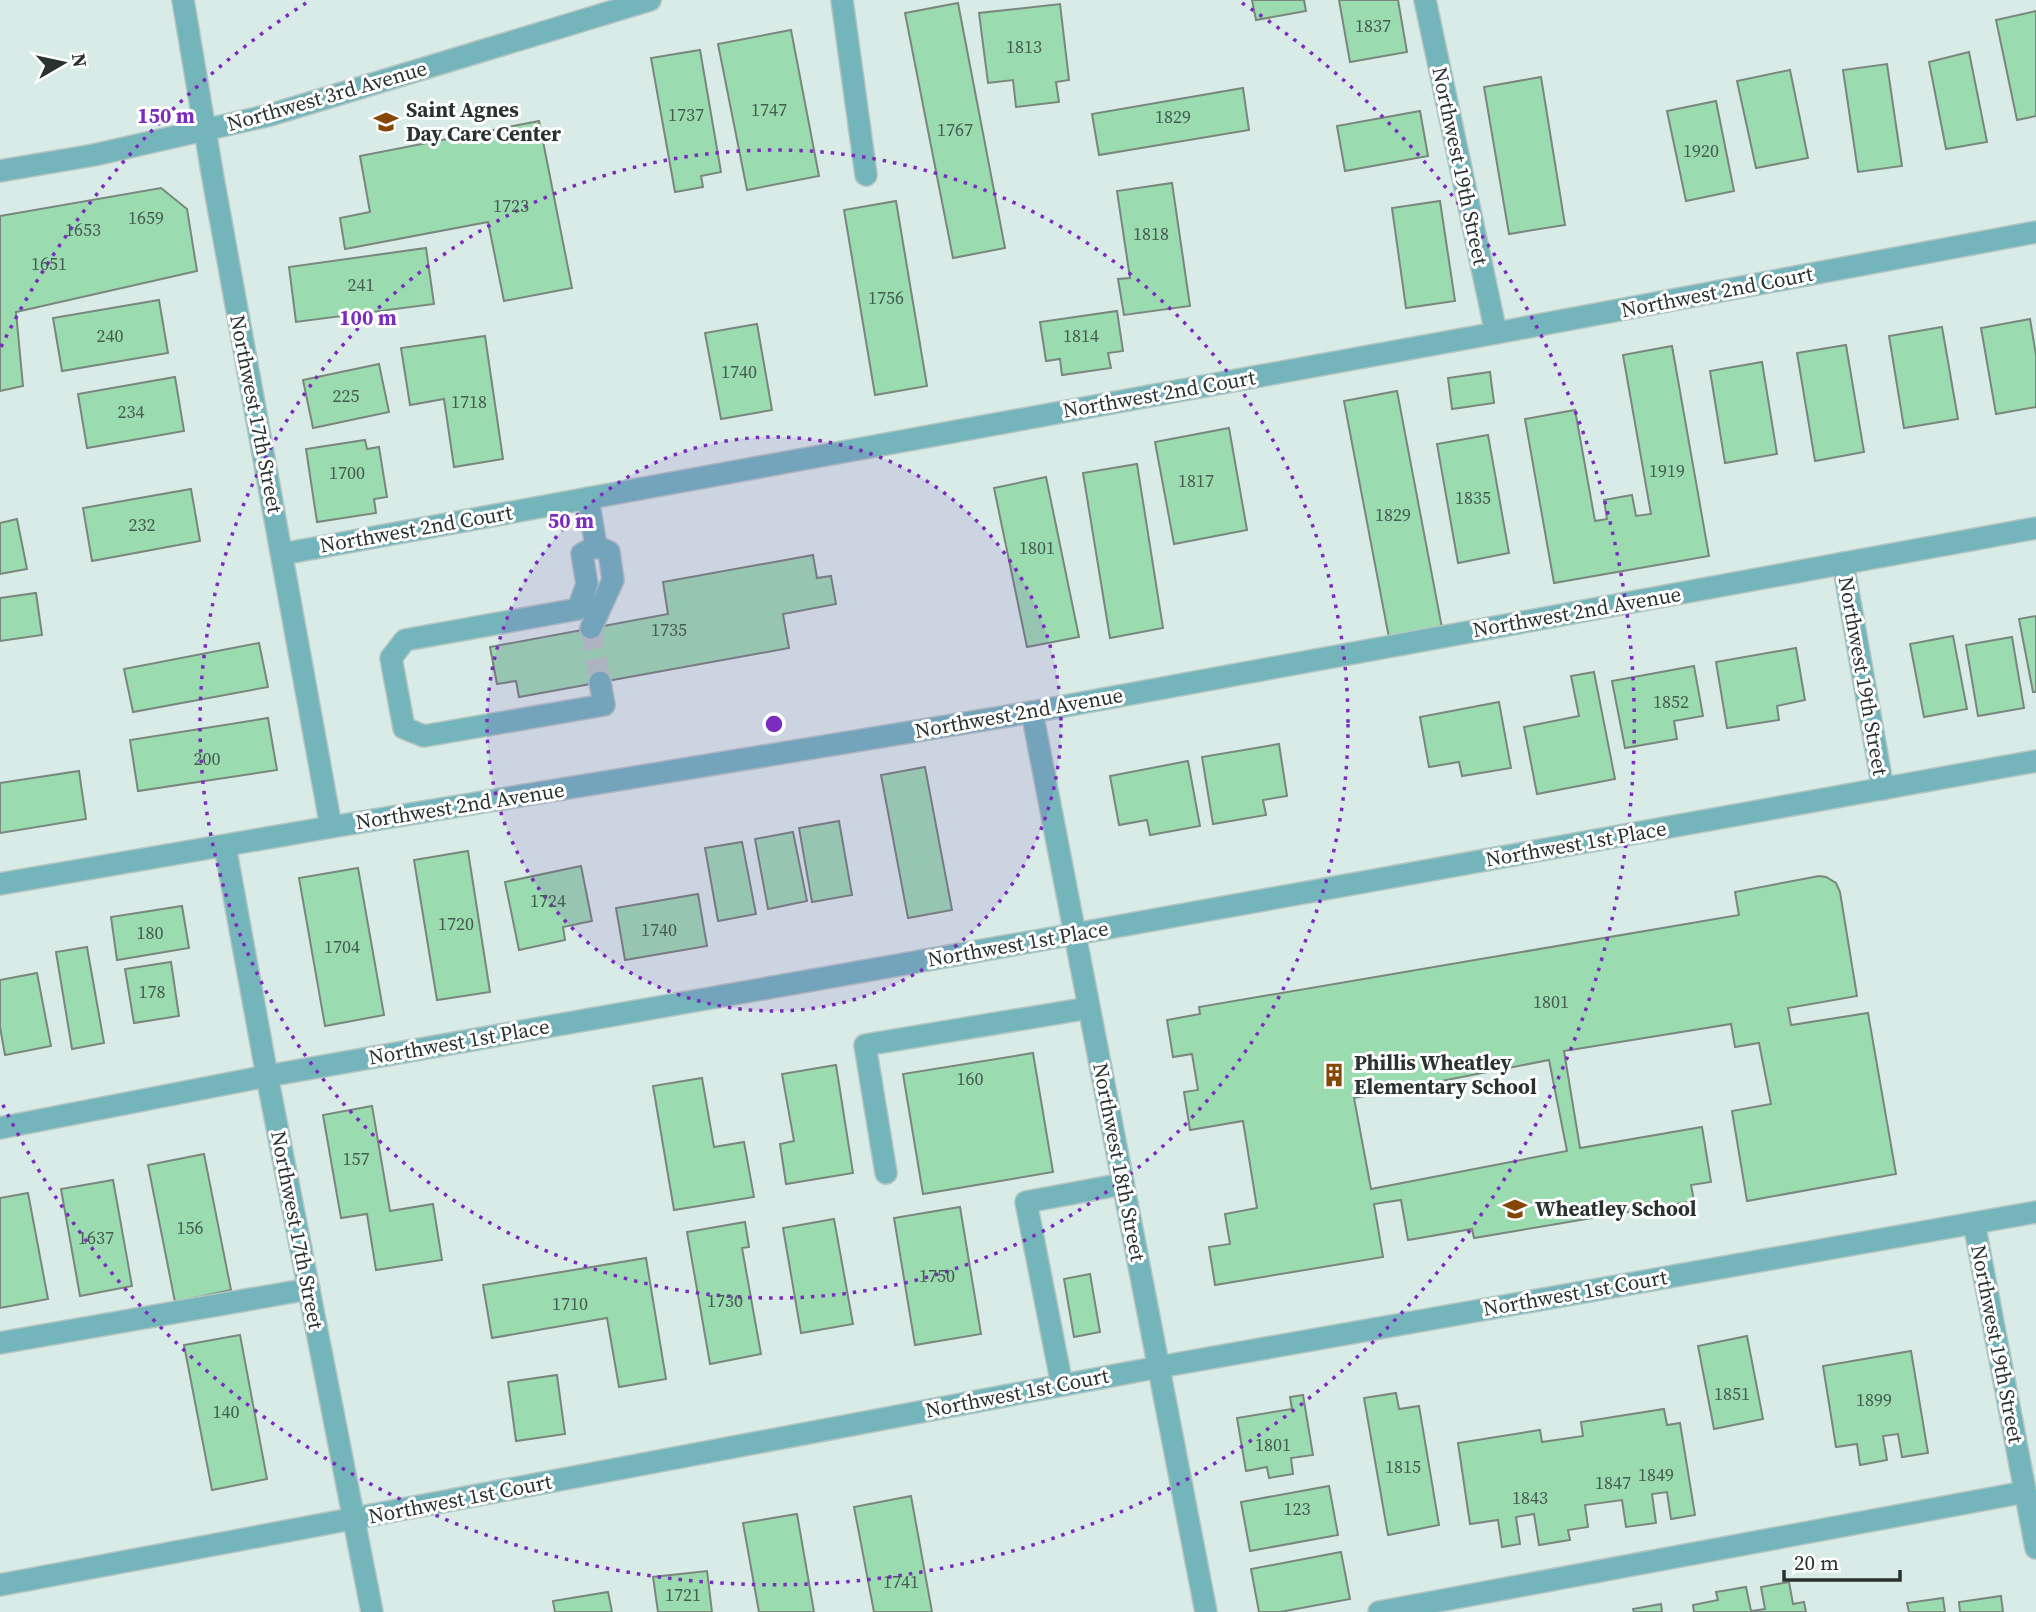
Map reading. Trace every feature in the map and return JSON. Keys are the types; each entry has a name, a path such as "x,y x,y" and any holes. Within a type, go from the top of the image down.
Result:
{"street":[{"name":"Northwest 17th Street","path":"183,0 204,131 331,827"},
{"name":"Northwest 3rd Avenue","path":"0,171 94,155 270,115 650,0"},
{"path":"842,0 866,175"},
{"name":"Northwest 19th Street","path":"1425,0 1496,333"},
{"name":"Northwest 2nd Court","path":"282,554 2036,232"},
{"path":"588,498 596,546"},
{"name":"Northwest 2nd Avenue","path":"0,884 1032,712 2036,528"},
{"path":"578,609 587,584 582,555 596,546"},
{"path":"578,609 591,628 613,580 609,552 596,546"},
{"name":"Northwest 19th Street","path":"1843,563 1882,789"},
{"path":"578,609 405,640 391,657 404,728 424,736 604,705 600,681"},
{"name":"Northwest 18th Street","path":"1032,712 1206,1612"},
{"name":"Northwest 1st Place","path":"0,1128 267,1076 2036,763"},
{"name":"Northwest 17th Street","path":"225,846 267,1076 372,1612"},
{"path":"886,1173 865,1045 1089,1008"},
{"path":"1062,1385 1026,1202 1123,1184"},
{"name":"Northwest 1st Court","path":"0,1586 1159,1367 2036,1212"},
{"name":"Northwest 19th Street","path":"1974,1223 2036,1548"},
{"path":"0,1343 309,1289"},
{"path":"1379,1612 2025,1492"}],"building":[{"path":"1252,0 1304,0 1306,11 1256,20"},
{"path":"1339,0 1398,0 1407,52 1350,62"},
{"path":"958,3 1005,248 953,258 905,13"},
{"path":"1060,4 1069,80 1056,82 1059,102 1016,107 1013,80 988,83 979,13"},
{"path":"2036,11 2036,116 2017,120 1996,20"},
{"path":"791,30 819,176 747,190 718,44"},
{"path":"700,50 721,172 701,176 703,187 675,192 651,58"},
{"path":"1969,52 1987,142 1946,149 1929,62"},
{"path":"1887,64 1902,166 1858,172 1843,70"},
{"path":"1790,70 1808,158 1756,168 1737,81"},
{"path":"1541,77 1565,225 1509,234 1484,87"},
{"path":"1243,88 1249,130 1099,155 1092,114"},
{"path":"1716,101 1734,191 1686,201 1667,111"},
{"path":"1420,111 1428,156 1345,171 1337,126"},
{"path":"539,121 572,288 504,301 488,222 345,249 340,218 370,212 360,156"},
{"path":"1172,183 1190,306 1124,315 1118,279 1130,278 1117,191"},
{"path":"161,188 187,209 197,271 16,312 23,386 0,391 0,216"},
{"path":"896,201 927,386 875,395 844,210"},
{"path":"1440,201 1455,301 1406,308 1392,208"},
{"path":"426,248 434,304 296,322 289,267"},
{"path":"159,300 168,353 62,371 53,318"},
{"path":"1117,311 1123,351 1108,353 1111,368 1062,375 1060,359 1046,361 1040,322"},
{"path":"2030,319 2036,355 2036,407 1996,414 1981,328"},
{"path":"757,324 772,410 721,419 705,333"},
{"path":"1942,327 1958,419 1904,428 1889,336"},
{"path":"485,336 503,459 454,467 444,399 410,405 401,348"},
{"path":"1846,345 1864,452 1815,461 1797,353"},
{"path":"1672,346 1709,556 1554,583 1525,419 1575,410 1595,521 1607,519 1604,500 1632,495 1636,516 1651,514 1623,355"},
{"path":"1762,362 1777,454 1725,463 1710,371"},
{"path":"379,364 389,412 313,428 303,380"},
{"path":"1490,372 1494,403 1452,409 1448,378"},
{"path":"175,377 184,431 87,448 78,394"},
{"path":"1397,391 1442,628 1389,638 1344,401"},
{"path":"1229,428 1247,530 1174,544 1155,442"},
{"path":"1488,435 1509,553 1458,563 1437,444"},
{"path":"365,440 367,449 379,447 387,497 374,499 376,513 317,522 306,449"},
{"path":"1137,464 1163,628 1110,638 1083,473"},
{"path":"1046,477 1079,637 1027,647 994,488"},
{"path":"191,489 200,541 92,561 83,508"},
{"path":"17,519 27,569 0,574 0,523"},
{"path":"813,555 817,578 831,576 836,604 783,614 789,648 519,697 516,681 497,684 490,647 668,614 663,582"},
{"path":"36,593 42,635 0,641 0,598"},
{"path":"2036,616 2036,692 2033,692 2019,619"},
{"path":"1953,636 1967,709 1924,717 1910,644"},
{"path":"2012,637 2024,708 1978,716 1966,645"},
{"path":"259,643 268,687 133,712 124,669"},
{"path":"1796,648 1805,700 1777,706 1779,720 1727,728 1716,662"},
{"path":"1694,666 1703,716 1674,721 1677,739 1625,748 1612,681"},
{"path":"1594,672 1615,779 1537,794 1524,727 1579,716 1571,676"},
{"path":"1499,702 1511,768 1462,776 1459,762 1429,767 1420,717"},
{"path":"268,718 277,770 138,791 130,740"},
{"path":"1279,744 1287,796 1263,800 1266,815 1213,824 1202,757"},
{"path":"1188,761 1200,826 1150,835 1147,820 1119,825 1110,776"},
{"path":"925,767 952,910 908,918 881,775"},
{"path":"79,771 86,819 0,833 0,783"},
{"path":"839,821 852,895 812,902 799,828"},
{"path":"793,832 807,901 768,909 755,839"},
{"path":"742,842 756,914 718,921 705,848"},
{"path":"468,851 490,992 437,1000 414,860"},
{"path":"581,866 592,921 563,927 565,940 519,950 505,882"},
{"path":"358,868 384,1015 325,1026 299,878"},
{"name":"Phillis Wheatley Elementary School","path":"1819,876 1836,883 1840,892 1857,996 1788,1008 1791,1025 1868,1013 1896,1174 1747,1201 1732,1111 1771,1104 1759,1043 1735,1047 1731,1024 1564,1051 1580,1148 1702,1127 1711,1182 1691,1185 1694,1201 1474,1238 1472,1229 1408,1240 1401,1200 1374,1204 1383,1257 1215,1285 1209,1247 1230,1244 1225,1214 1257,1208 1243,1121 1190,1130 1184,1092 1198,1090 1192,1054 1173,1057 1167,1020 1200,1014 1199,1007 1739,915 1735,892","holes":["1549,1060 1567,1151 1371,1189 1354,1098"]},
{"path":"698,894 707,946 625,960 616,908"},
{"path":"182,906 189,948 117,960 111,917"},
{"path":"87,947 104,1043 72,1049 56,952"},
{"path":"171,962 179,1016 134,1023 125,969"},
{"path":"37,973 51,1046 5,1055 0,1027 0,980"},
{"path":"1033,1053 1053,1172 923,1194 903,1074"},
{"path":"836,1065 853,1173 786,1184 780,1144 794,1141 782,1074"},
{"path":"702,1078 714,1147 744,1142 754,1197 674,1210 653,1086"},
{"path":"372,1106 390,1211 433,1204 442,1260 376,1270 367,1214 341,1218 323,1115"},
{"path":"204,1154 231,1290 175,1302 148,1165"},
{"path":"113,1180 132,1286 80,1296 61,1189"},
{"path":"28,1193 48,1299 0,1308 0,1198"},
{"path":"960,1207 981,1334 915,1345 894,1218"},
{"path":"834,1219 853,1324 801,1333 783,1228"},
{"path":"745,1222 749,1247 742,1248 761,1354 710,1364 687,1232"},
{"path":"646,1258 666,1379 619,1387 607,1318 492,1338 483,1285"},
{"path":"1090,1274 1100,1332 1074,1337 1064,1279"},
{"path":"240,1335 267,1479 212,1490 184,1345"},
{"path":"1747,1336 1763,1419 1714,1429 1698,1346"},
{"path":"1911,1351 1928,1453 1902,1457 1898,1434 1883,1436 1887,1460 1860,1465 1857,1444 1836,1447 1823,1366"},
{"path":"557,1375 565,1434 516,1441 508,1382"},
{"path":"1396,1393 1399,1409 1419,1406 1439,1525 1388,1535 1364,1398"},
{"path":"1303,1395 1313,1455 1291,1458 1293,1474 1269,1478 1267,1467 1246,1471 1237,1418 1292,1409 1290,1397"},
{"path":"1664,1409 1667,1425 1680,1423 1695,1515 1671,1519 1667,1492 1652,1494 1656,1523 1626,1527 1622,1500 1585,1505 1588,1527 1568,1530 1570,1540 1539,1545 1534,1514 1516,1517 1520,1544 1502,1547 1498,1520 1470,1524 1458,1443 1540,1430 1542,1442 1583,1436 1581,1422"},
{"path":"1329,1486 1338,1535 1250,1551 1241,1502"},
{"path":"911,1496 932,1612 874,1612 854,1507"},
{"path":"797,1514 814,1612 759,1612 743,1523"},
{"path":"1341,1552 1350,1599 1280,1612 1259,1612 1251,1569"},
{"path":"707,1571 712,1612 658,1612 653,1577"},
{"path":"1789,1582 1793,1604 1804,1602 1806,1612 1694,1612 1693,1605 1718,1600 1716,1592 1746,1587 1751,1611 1765,1609 1761,1587"},
{"path":"608,1592 612,1612 555,1612 553,1601"},
{"path":"2001,1596 2003,1612 1960,1612 1959,1602"},
{"path":"1943,1598 1945,1612 1909,1612 1907,1603"},
{"path":"1661,1604 1662,1612 1634,1612 1633,1609"}],"tunnel":[{"path":"591,628 600,682"}],"place":[{"name":"Saint Agnes Day Care Center","path":"386,122"},
{"name":"Phillis Wheatley Elementary School","path":"1334,1075"},
{"name":"Wheatley School","path":"1515,1209"}]}
